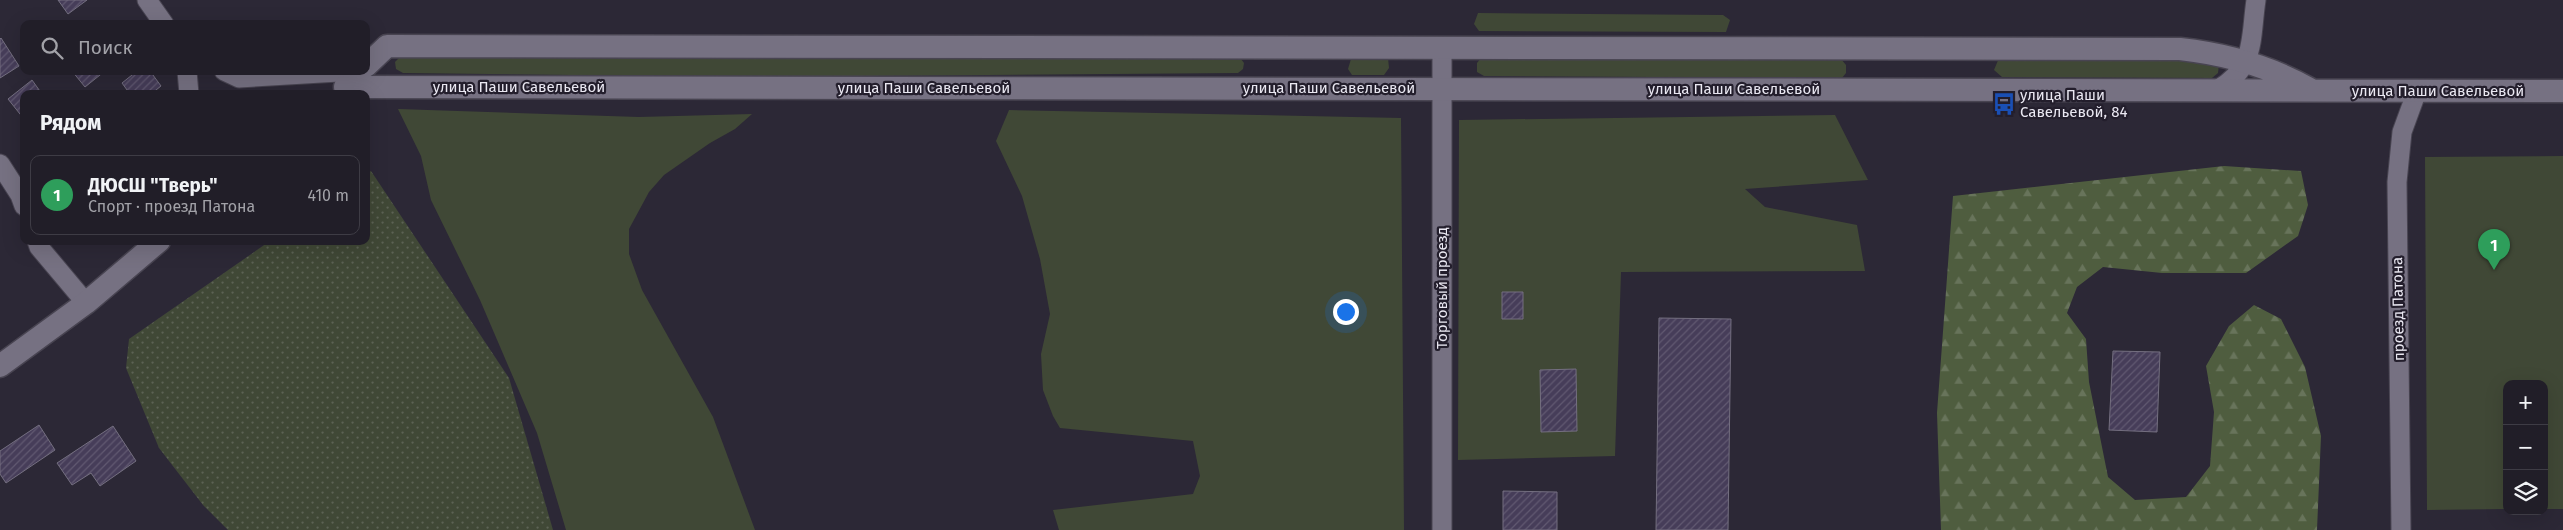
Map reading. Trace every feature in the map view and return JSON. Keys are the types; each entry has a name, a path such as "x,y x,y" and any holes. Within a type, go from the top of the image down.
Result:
{"street":[{"path":"147,0 161,20"},
{"path":"2217,90 2239,74 2247,61 2256,0"},
{"name":"улица Паши Савельевой","path":"370,62 388,46 2180,49 2214,53 2247,61 2276,72 2313,90"},
{"name":"Торговый проезд","path":"1442,47 1442,530"},
{"path":"2247,61 2252,77 2266,90"},
{"path":"188,75 189,90"},
{"path":"233,75 239,78 346,84 356,75"},
{"name":"улица Паши Савельевой","path":"346,84 2563,90"},
{"name":"проезд Патона","path":"2401,530 2397,182 2402,132 2417,91"},
{"path":"0,164 20,195"},
{"path":"42,245 86,303"},
{"path":"0,366 86,303 154,245"}],"green space":[{"path":"1478,13 1723,15 1730,20 1726,32 1479,31 1474,24"},
{"path":"1237,54 1244,63 1243,69 1238,73 738,77 403,73 396,69 395,62 399,58 473,55"},
{"path":"1388,58 1389,68 1384,75 1352,75 1348,69 1351,59"},
{"path":"1481,58 1841,59 1846,65 1846,73 1842,78 1484,76 1477,72 1477,63"},
{"path":"1999,58 2212,58 2219,65 2218,73 2212,78 2002,77 1994,70"},
{"path":"398,109 639,117 752,114 735,129 710,143 664,175 649,192 629,229 629,254 642,290 713,417 755,530 566,530 537,433 480,300 431,200 421,156"},
{"path":"1009,110 1401,118 1404,530 1059,530 1053,510 1193,494 1200,476 1193,441 1060,428 1053,416 1043,390 1041,354 1050,314 1040,259 1022,196 996,141"},
{"path":"1835,115 1868,180 1745,189 1765,207 1857,225 1865,271 1621,272 1615,456 1458,460 1459,120"},
{"path":"2563,156 2563,509 2548,509 2548,380 2503,380 2503,509 2427,510 2425,157"},
{"path":"2224,166 2301,171 2308,205 2298,236 2246,273 2162,273 2103,267 2077,287 2067,313 2086,339 2089,382 2108,477 2135,500 2186,497 2210,466 2214,412 2206,366 2229,326 2254,305 2281,319 2305,367 2321,436 2317,530 1941,530 1937,413 1953,196"},
{"path":"370,172 509,378 553,530 228,530 203,505 159,448 126,368 129,339 264,245 370,245"}],"building":[{"path":"58,0 87,0 68,14"},
{"path":"0,39 19,66 0,78"},
{"path":"75,75 100,75 85,87"},
{"path":"132,75 153,75 161,86 156,90 127,90 122,83"},
{"path":"32,80 39,90 20,90 20,114 8,99"},
{"path":"1502,292 1523,292 1523,319 1502,319"},
{"path":"1659,318 1731,319 1728,530 1656,530"},
{"path":"2113,351 2160,352 2157,432 2109,430"},
{"path":"1576,369 1577,431 1541,432 1540,370"},
{"path":"39,425 55,450 6,483 0,474 0,451"},
{"path":"113,426 136,461 100,486 91,473 72,485 57,463"},
{"path":"1503,491 1557,492 1557,530 1503,530"}],"place":[{"name":"улица Паши Савельевой, 84","path":"2004,104"},
{"name":"ДЮСШ \"Тверь\"","path":"2494,270"}]}
